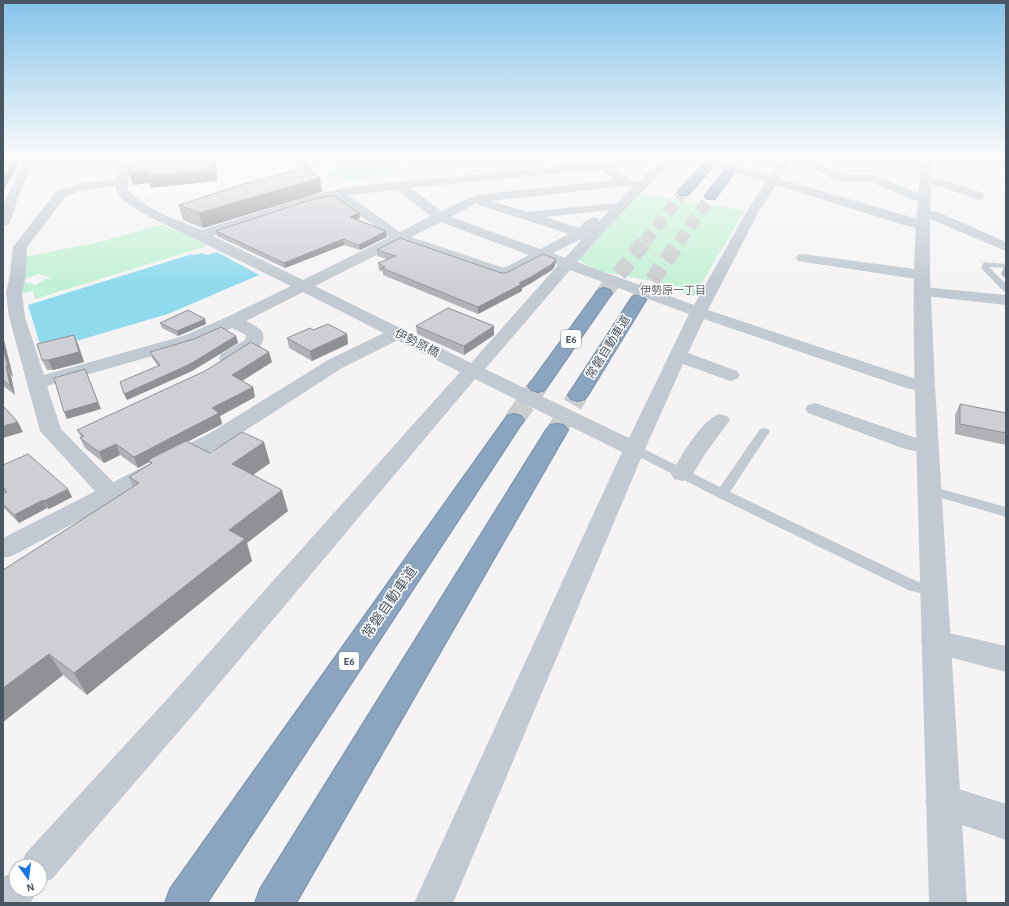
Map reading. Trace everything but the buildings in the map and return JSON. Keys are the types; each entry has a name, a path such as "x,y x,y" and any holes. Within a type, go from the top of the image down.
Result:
{"highway":[{"name":"E6","path":"538,386 604,293"},
{"name":"常磐自動車道","path":"578,395 638,300"},
{"name":"常磐自動車道","path":"184,903 514,420"},
{"path":"274,903 557,430"}],"street":[{"path":"3,222 7,199"},
{"path":"57,199 20,247 18,274 10,319 36,384 51,431 70,436 111,494"},
{"name":"伊勢原橋","path":"131,199 166,220 201,234 398,334 634,449"},
{"path":"346,199 400,238 504,273 540,254 586,234 627,199"},
{"path":"417,199 440,218 699,312 913,384 925,386"},
{"path":"36,384 189,340 233,321 475,199"},
{"path":"477,199 586,234"},
{"path":"433,903 634,449 699,312 753,211 761,199"},
{"path":"833,199 912,223 927,199"},
{"path":"917,199 933,215 1006,247"},
{"path":"924,199 922,284 927,447 935,591 948,903"},
{"path":"201,234 310,200"},
{"path":"528,216 534,214 598,207 619,207"},
{"path":"46,858 181,706 462,380 473,371 567,264 591,225 598,207"},
{"path":"166,220 186,214"},
{"path":"803,258 922,284 1006,300"},
{"path":"214,368 254,342 255,333 233,321"},
{"path":"3,549 218,438 335,364 398,334"},
{"path":"678,356 730,374"},
{"path":"815,409 910,443 927,447"},
{"path":"682,474 695,450 720,420"},
{"path":"936,642 1006,659"},
{"path":"943,802 1006,822"}],"lane":[{"path":"1006,266 987,264 985,267 1006,289"},
{"path":"722,494 764,431"},
{"path":"634,449 722,494 913,586 935,591"},
{"path":"930,490 1006,512"}],"green space":[{"path":"634,199 674,199 745,210 694,296 678,292 681,287 600,271 578,260"},
{"path":"161,225 186,234 207,246 35,299 33,291 19,294 24,257 99,242","holes":["38,274 51,277 35,285 22,281"]}],"water":[{"path":"217,252 259,275 168,314 42,351 28,305 192,254 202,253 207,255"}],"tunnel":[{"path":"645,242 678,199"},
{"path":"679,242 709,199"},
{"path":"604,293 645,241"},
{"path":"638,300 680,241"},
{"path":"514,420 538,386"},
{"path":"557,430 578,395"}],"district":[{"name":"伊勢原一丁目","path":"673,290"}]}
